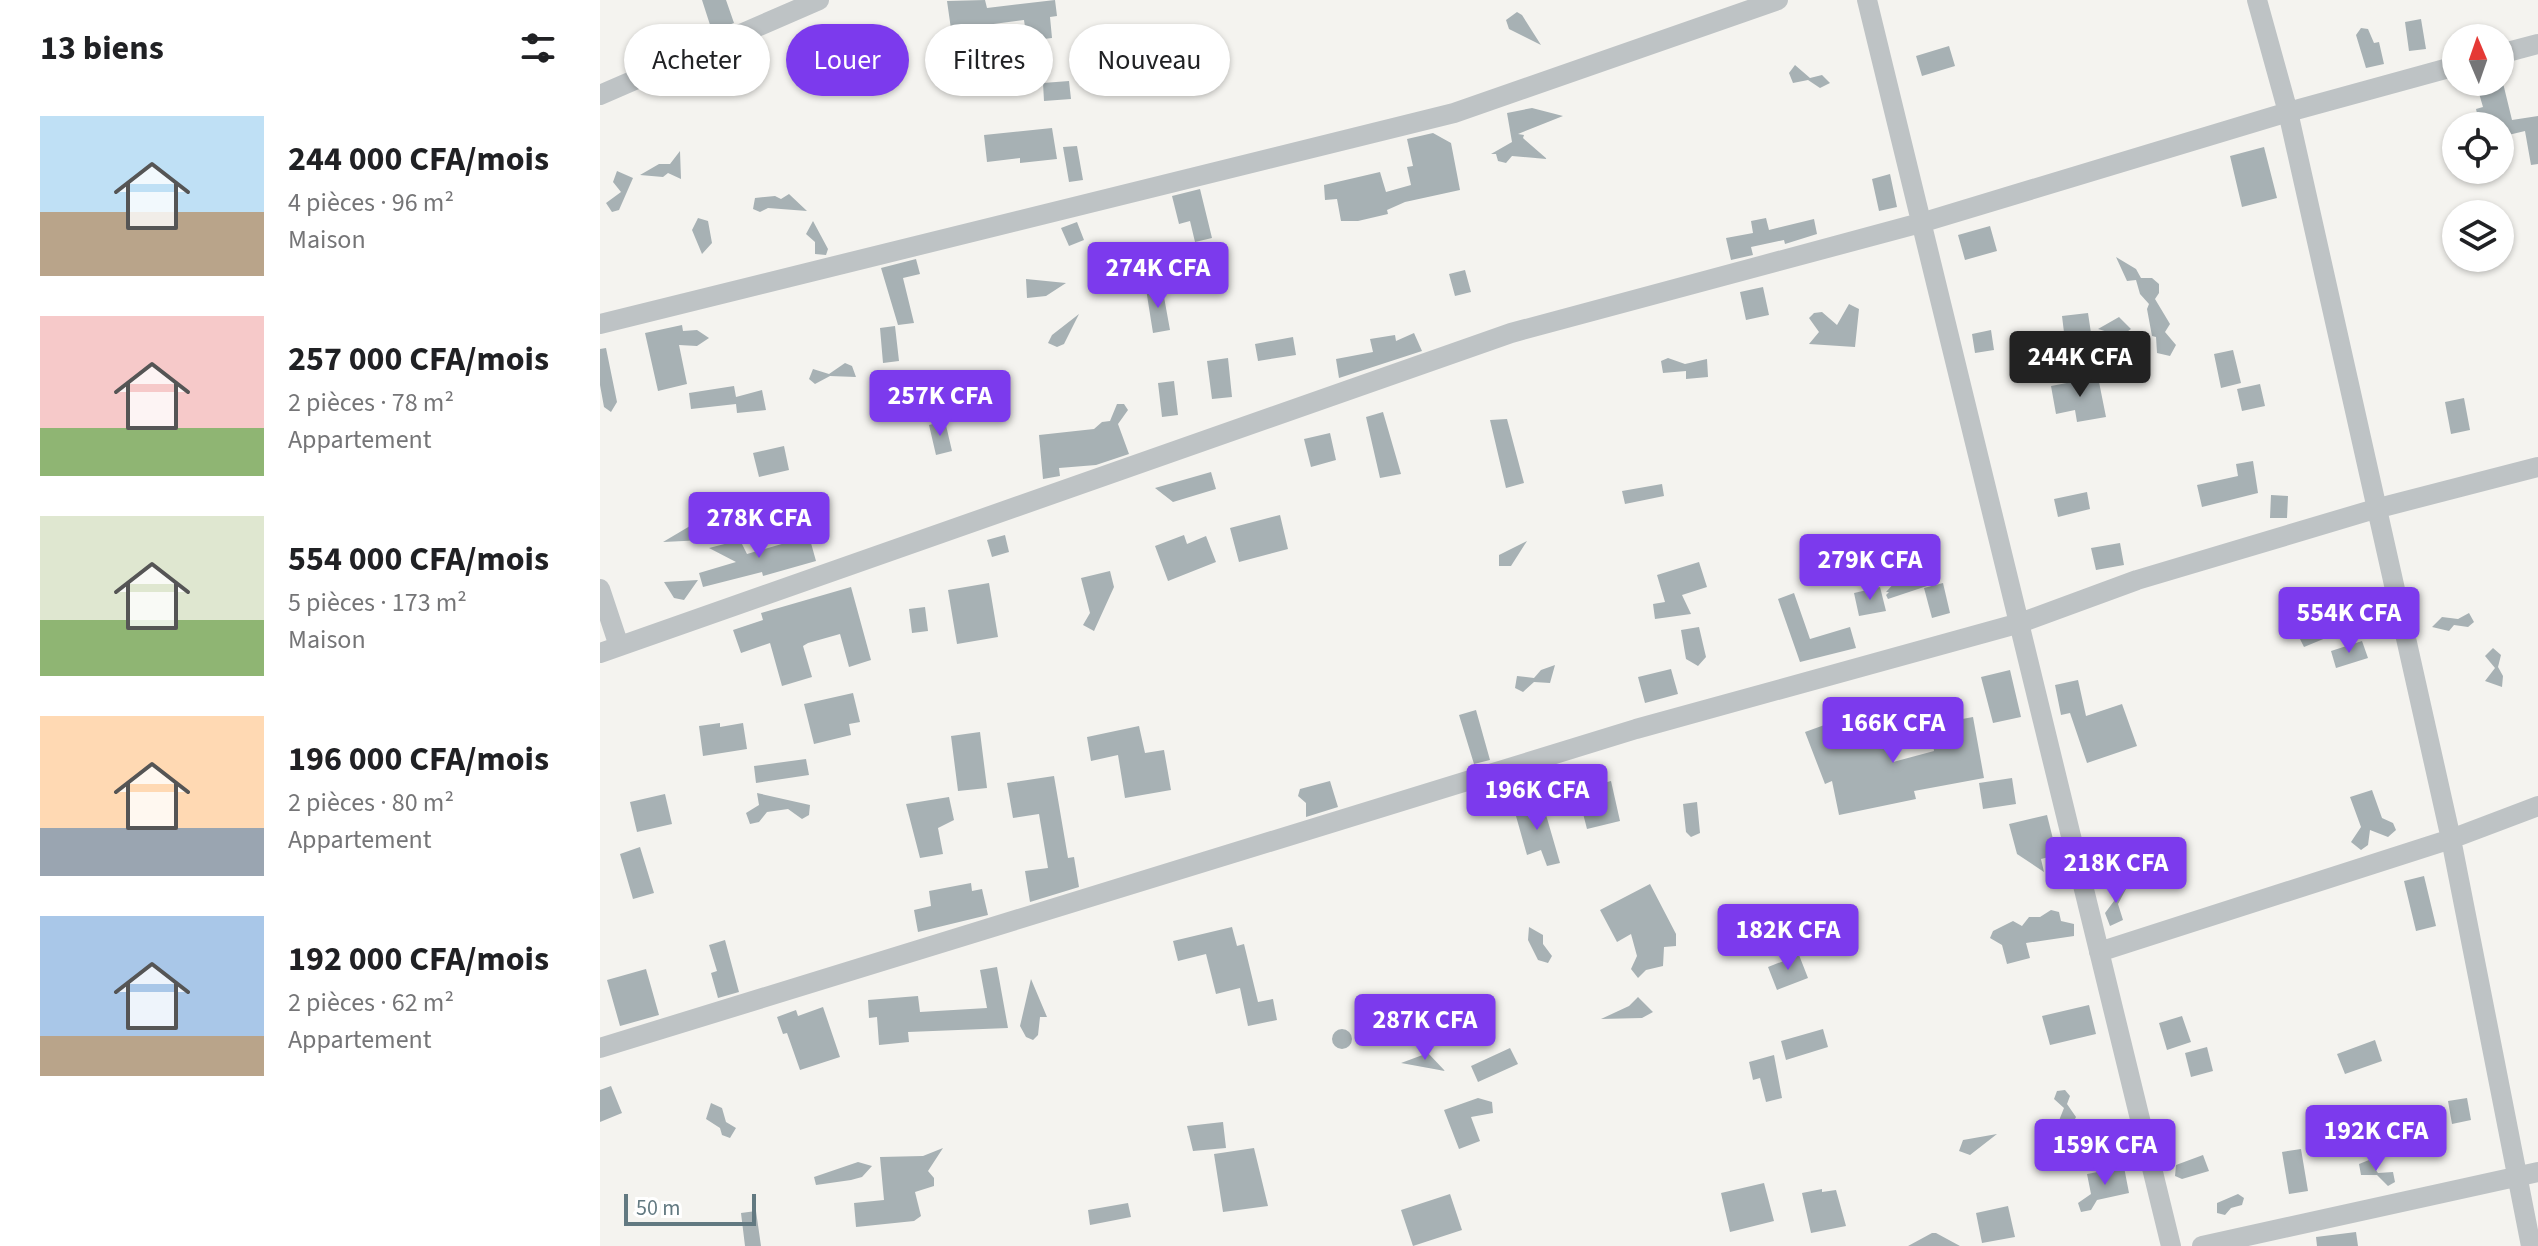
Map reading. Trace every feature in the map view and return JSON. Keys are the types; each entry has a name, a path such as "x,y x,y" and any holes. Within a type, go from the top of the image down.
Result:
{"street":[{"path":"600,95 819,0"},
{"path":"600,324 1454,113 1778,0"},
{"path":"1867,0 1924,222 2171,1246"},
{"path":"2257,0 2288,112 2451,839 2531,1246"},
{"path":"2514,50 2538,44"},
{"path":"600,589 610,650 1511,333 1924,222 2288,112 2442,70"},
{"path":"600,1048 1636,729 2020,623 2137,580 2375,509 2538,467"},
{"path":"2099,952 2451,839 2538,806"},
{"path":"2202,1246 2538,1172"}],"building":[{"path":"702,0 726,0 734,23 710,24"},
{"path":"985,0 987,8 1055,0 1057,16 1050,17 1051,24 1025,24 1024,20 950,24 947,1"},
{"path":"1517,12 1541,45 1509,29 1506,20"},
{"path":"2421,19 2426,49 2409,51 2405,22"},
{"path":"2361,28 2368,29 2374,43 2379,42 2384,64 2366,68 2356,35"},
{"path":"1949,46 1955,66 1922,76 1916,56"},
{"path":"1795,65 1810,78 1822,75 1830,83 1820,88 1808,80 1793,83 1789,73"},
{"path":"1069,81 1071,99 1044,101 1044,96 1053,96 1053,82"},
{"path":"2480,96 2506,96 2510,112 2477,112 2476,109 2483,107"},
{"path":"1532,108 1563,116 1518,134 1524,135 1523,138 1547,159 1512,156 1506,163 1498,161 1496,154 1491,154 1512,142 1507,113"},
{"path":"2538,116 2538,164 2531,165 2525,131 2514,134 2514,120"},
{"path":"1052,128 1057,159 1020,163 1020,158 987,162 984,135"},
{"path":"1433,133 1451,143 1460,190 1405,202 1387,210 1388,214 1358,221 1341,221 1337,199 1325,200 1324,185 1380,172 1386,192 1411,185 1407,167 1413,166 1407,139"},
{"path":"1077,146 1083,180 1069,182 1063,147"},
{"path":"2264,147 2277,198 2242,207 2230,156"},
{"path":"680,151 681,179 668,173 663,177 640,175 659,164 670,164"},
{"path":"617,171 633,178 619,210 612,212 606,203 621,192 613,182"},
{"path":"1890,174 1897,207 1879,211 1872,179"},
{"path":"1200,189 1212,238 1195,242 1190,221 1179,224 1172,196"},
{"path":"789,194 807,211 768,208 760,212 753,209 755,198 775,196 781,199"},
{"path":"698,218 708,221 712,243 702,254 692,230"},
{"path":"1766,218 1769,230 1814,219 1817,234 1785,244 1784,240 1751,247 1753,255 1731,260 1726,238 1753,233 1751,221"},
{"path":"813,221 828,249 826,255 815,254 815,242 806,234"},
{"path":"1077,222 1084,240 1069,246 1061,228"},
{"path":"1990,226 1997,251 1965,260 1958,235"},
{"path":"2116,257 2136,269 2141,278 2152,278 2159,284 2155,299 2170,324 2165,332 2176,345 2170,356 2157,353 2156,337 2152,336 2147,309 2149,304 2140,294 2136,280 2127,281"},
{"path":"916,259 920,274 903,278 914,323 898,325 881,268"},
{"path":"1465,270 1471,292 1455,296 1449,274"},
{"path":"1026,279 1066,283 1046,296 1027,298"},
{"path":"1162,286 1170,330 1153,333 1146,289"},
{"path":"1763,287 1769,315 1746,320 1740,292"},
{"path":"1849,304 1859,309 1855,347 1809,344 1819,332 1809,318 1814,313 1822,312 1837,325"},
{"path":"2088,313 2094,353 2067,357 2062,316"},
{"path":"1079,314 1064,344 1057,347 1048,343 1052,335"},
{"path":"2119,317 2131,329 2121,336 2098,329"},
{"path":"682,325 683,331 697,330 709,338 697,346 679,345 687,384 658,391 645,333"},
{"path":"895,326 899,361 883,363 880,328"},
{"path":"1991,330 1994,350 1975,353 1972,334"},
{"path":"1414,333 1422,351 1339,378 1336,359 1373,352 1370,339 1395,335 1396,341"},
{"path":"1293,337 1296,355 1258,361 1255,344"},
{"path":"606,348 617,402 611,412 604,407 600,385 600,349"},
{"path":"2233,350 2241,383 2221,388 2214,354"},
{"path":"1228,358 1232,397 1212,399 1207,361"},
{"path":"1668,358 1685,364 1707,359 1708,377 1686,379 1686,371 1663,373 1661,361"},
{"path":"845,363 852,366 856,377 830,376 815,384 809,379 813,369 829,374"},
{"path":"2098,377 2106,417 2077,422 2075,410 2056,414 2051,386"},
{"path":"1174,381 1178,415 1162,417 1158,383"},
{"path":"2260,384 2265,406 2242,411 2237,389"},
{"path":"734,386 736,397 762,390 766,410 737,413 736,404 691,409 689,393"},
{"path":"2464,398 2470,430 2451,434 2445,402"},
{"path":"1117,404 1124,404 1128,410 1118,424 1129,454 1096,465 1059,468 1060,476 1043,479 1039,435 1094,429 1102,422 1110,421"},
{"path":"1383,412 1401,474 1380,478 1366,417"},
{"path":"1507,419 1524,483 1506,488 1490,420"},
{"path":"945,421 952,451 936,455 929,425"},
{"path":"1330,433 1336,460 1311,467 1304,439"},
{"path":"784,446 789,470 759,477 753,453"},
{"path":"2253,461 2258,493 2202,507 2197,485 2238,476 2236,464"},
{"path":"1211,472 1216,489 1173,502 1155,488"},
{"path":"1662,484 1664,496 1625,504 1622,491"},
{"path":"2087,492 2090,509 2058,517 2054,499"},
{"path":"2271,495 2288,496 2287,518 2270,518"},
{"path":"1280,515 1288,549 1239,562 1230,528"},
{"path":"694,525 705,540 663,542 690,526"},
{"path":"1005,535 1009,552 992,557 987,540"},
{"path":"1184,535 1187,544 1206,536 1216,562 1168,581 1155,546"},
{"path":"809,536 816,561 763,576 762,572 703,587 699,573 736,562 709,548 740,540 747,554"},
{"path":"1527,541 1511,566 1499,566 1499,555"},
{"path":"2120,543 2124,565 2096,570 2091,548"},
{"path":"1699,562 1707,587 1682,595 1691,614 1655,619 1653,604 1665,602 1657,575"},
{"path":"1110,571 1114,587 1094,631 1083,625 1090,613 1081,578"},
{"path":"1916,575 1924,575 1925,583 1933,584 1888,599 1886,595 1889,592 1886,592 1897,580 1909,580"},
{"path":"698,580 684,600 674,598 664,582"},
{"path":"989,583 998,637 957,644 948,590"},
{"path":"1943,583 1950,613 1932,618 1924,588"},
{"path":"851,587 871,660 849,667 840,634 808,643 803,646 812,677 782,686 770,643 741,653 733,630 763,620 761,613"},
{"path":"1880,587 1886,611 1859,616 1854,593"},
{"path":"1794,593 1810,639 1850,627 1856,648 1800,662 1778,599"},
{"path":"925,607 928,631 912,633 909,609"},
{"path":"2469,613 2474,622 2468,627 2454,625 2449,631 2432,627 2442,617 2458,619"},
{"path":"2312,617 2339,626 2333,635 2304,647 2299,637 2312,628"},
{"path":"1699,627 1706,657 1698,666 1686,659 1681,630"},
{"path":"2362,641 2368,658 2336,668 2331,651"},
{"path":"2493,648 2501,655 2498,667 2503,676 2502,687 2485,681 2495,668 2485,656"},
{"path":"1555,665 1550,683 1534,682 1523,692 1515,688 1517,676 1534,678 1541,670"},
{"path":"1671,669 1678,694 1645,703 1638,677"},
{"path":"2010,670 2021,717 1993,723 1981,677"},
{"path":"2078,680 2086,716 2122,704 2137,746 2087,763 2070,713 2061,715 2055,685"},
{"path":"853,693 860,722 849,724 851,735 814,744 804,704"},
{"path":"1476,710 1490,760 1474,764 1459,715"},
{"path":"1973,717 1984,778 1914,791 1916,799 1839,815 1832,781 1825,784 1805,732 1841,719 1851,747 1889,740 1893,762 1934,751 1930,725"},
{"path":"720,723 720,727 743,723 747,749 703,756 699,726"},
{"path":"1139,726 1145,753 1164,750 1171,790 1125,798 1118,755 1091,761 1087,737"},
{"path":"980,732 987,788 958,791 951,736"},
{"path":"806,759 809,775 756,783 754,766"},
{"path":"1054,776 1068,858 1074,857 1079,887 1030,902 1025,871 1048,868 1039,814 1013,818 1007,783"},
{"path":"2012,778 2016,804 1983,809 1979,783"},
{"path":"1330,781 1338,807 1306,817 1306,803 1298,796 1300,789"},
{"path":"1611,781 1620,821 1587,829 1577,790"},
{"path":"2372,790 2382,818 2393,823 2396,830 2388,837 2370,830 2368,845 2361,850 2351,842 2361,827 2350,797"},
{"path":"757,793 810,805 809,815 802,819 788,809 767,812 759,822 750,824 746,813 759,805"},
{"path":"665,794 672,824 637,832 630,802"},
{"path":"949,797 954,820 938,828 943,854 920,858 906,804"},
{"path":"1542,801 1560,863 1547,866 1541,850 1527,855 1514,809"},
{"path":"1697,802 1700,833 1691,837 1686,832 1683,804"},
{"path":"2047,815 2057,855 2041,859 2044,872 2017,854 2009,824"},
{"path":"640,847 654,893 633,899 620,854"},
{"path":"2424,876 2436,926 2416,931 2404,881"},
{"path":"2117,882 2126,889 2118,904 2123,920 2110,926 2105,913 2114,901 2111,888"},
{"path":"971,883 972,891 982,889 988,915 918,932 914,910 931,906 929,891"},
{"path":"1650,884 1676,934 1676,946 1664,947 1663,966 1646,970 1638,978 1631,969 1637,956 1631,934 1617,942 1600,910"},
{"path":"2051,910 2059,912 2061,921 2074,924 2074,936 2026,943 2030,958 2007,964 2002,945 1990,938 1993,931 2013,921 2022,926 2029,917 2040,917"},
{"path":"1232,927 1237,946 1244,944 1258,1002 1273,999 1277,1020 1248,1026 1240,988 1216,994 1206,954 1178,961 1173,941"},
{"path":"1529,927 1543,935 1543,944 1552,956 1548,963 1538,960 1528,940"},
{"path":"725,940 739,992 718,998 711,973 717,971 709,945"},
{"path":"1799,955 1808,978 1777,990 1768,967"},
{"path":"997,967 1008,1028 908,1032 909,1042 879,1045 877,1017 869,1018 868,1000 918,996 920,1012 987,1008 980,970"},
{"path":"646,969 659,1015 620,1026 607,980"},
{"path":"1031,979 1047,1017 1040,1017 1038,1035 1033,1040 1026,1037 1020,1026"},
{"path":"1638,997 1653,1012 1642,1018 1601,1019 1629,1006"},
{"path":"2089,1005 2096,1034 2050,1045 2042,1016"},
{"path":"823,1007 840,1057 800,1070 787,1033 783,1034 777,1017 796,1010 798,1016"},
{"path":"2182,1016 2191,1042 2167,1050 2159,1023"},
{"path":"1338,1029 1346,1029 1352,1039 1346,1049 1338,1049 1332,1043 1332,1035"},
{"path":"1823,1029 1828,1047 1786,1060 1781,1041"},
{"path":"2375,1040 2382,1061 2345,1074 2337,1054"},
{"path":"2207,1047 2213,1071 2191,1077 2185,1053"},
{"path":"1510,1048 1518,1064 1478,1082 1471,1066"},
{"path":"1428,1053 1445,1071 1401,1063"},
{"path":"1774,1055 1782,1098 1766,1102 1760,1078 1753,1080 1749,1062"},
{"path":"611,1086 622,1113 600,1122 600,1090"},
{"path":"2065,1090 2070,1096 2067,1104 2076,1117 2070,1129 2058,1123 2064,1108 2054,1099 2057,1091"},
{"path":"1478,1098 1492,1102 1493,1113 1471,1117 1480,1141 1459,1149 1444,1110"},
{"path":"2467,1098 2471,1120 2452,1124 2448,1101"},
{"path":"711,1103 722,1108 726,1122 736,1128 730,1138 722,1135 720,1128 706,1119"},
{"path":"1223,1122 1226,1148 1193,1151 1187,1126"},
{"path":"1997,1134 1970,1155 1959,1151 1963,1140"},
{"path":"943,1148 928,1171 934,1178 934,1186 915,1192 921,1216 914,1221 856,1227 854,1203 884,1200 880,1157 923,1156"},
{"path":"1254,1148 1268,1206 1223,1212 1214,1154"},
{"path":"2301,1149 2308,1191 2289,1194 2282,1152"},
{"path":"2203,1155 2209,1171 2182,1179 2175,1176 2176,1165"},
{"path":"2369,1160 2378,1173 2393,1172 2395,1182 2388,1186 2377,1175 2361,1175 2359,1164"},
{"path":"858,1162 872,1166 862,1177 816,1185 814,1177"},
{"path":"2124,1167 2129,1193 2097,1200 2091,1210 2081,1212 2078,1203 2091,1194 2087,1174"},
{"path":"1764,1183 1774,1221 1730,1232 1721,1193"},
{"path":"1822,1189 1822,1192 1836,1190 1846,1226 1811,1233 1802,1193"},
{"path":"1450,1194 1462,1230 1413,1246 1401,1210"},
{"path":"2238,1194 2244,1198 2242,1205 2231,1208 2225,1215 2217,1213 2217,1203"},
{"path":"1128,1203 1131,1217 1090,1225 1088,1210"},
{"path":"2008,1206 2015,1237 1982,1243 1976,1213"},
{"path":"756,1211 761,1246 745,1246 741,1213"},
{"path":"2356,1232 2358,1246 2317,1246 2316,1237"},
{"path":"1936,1233 1960,1246 1908,1246"}]}
